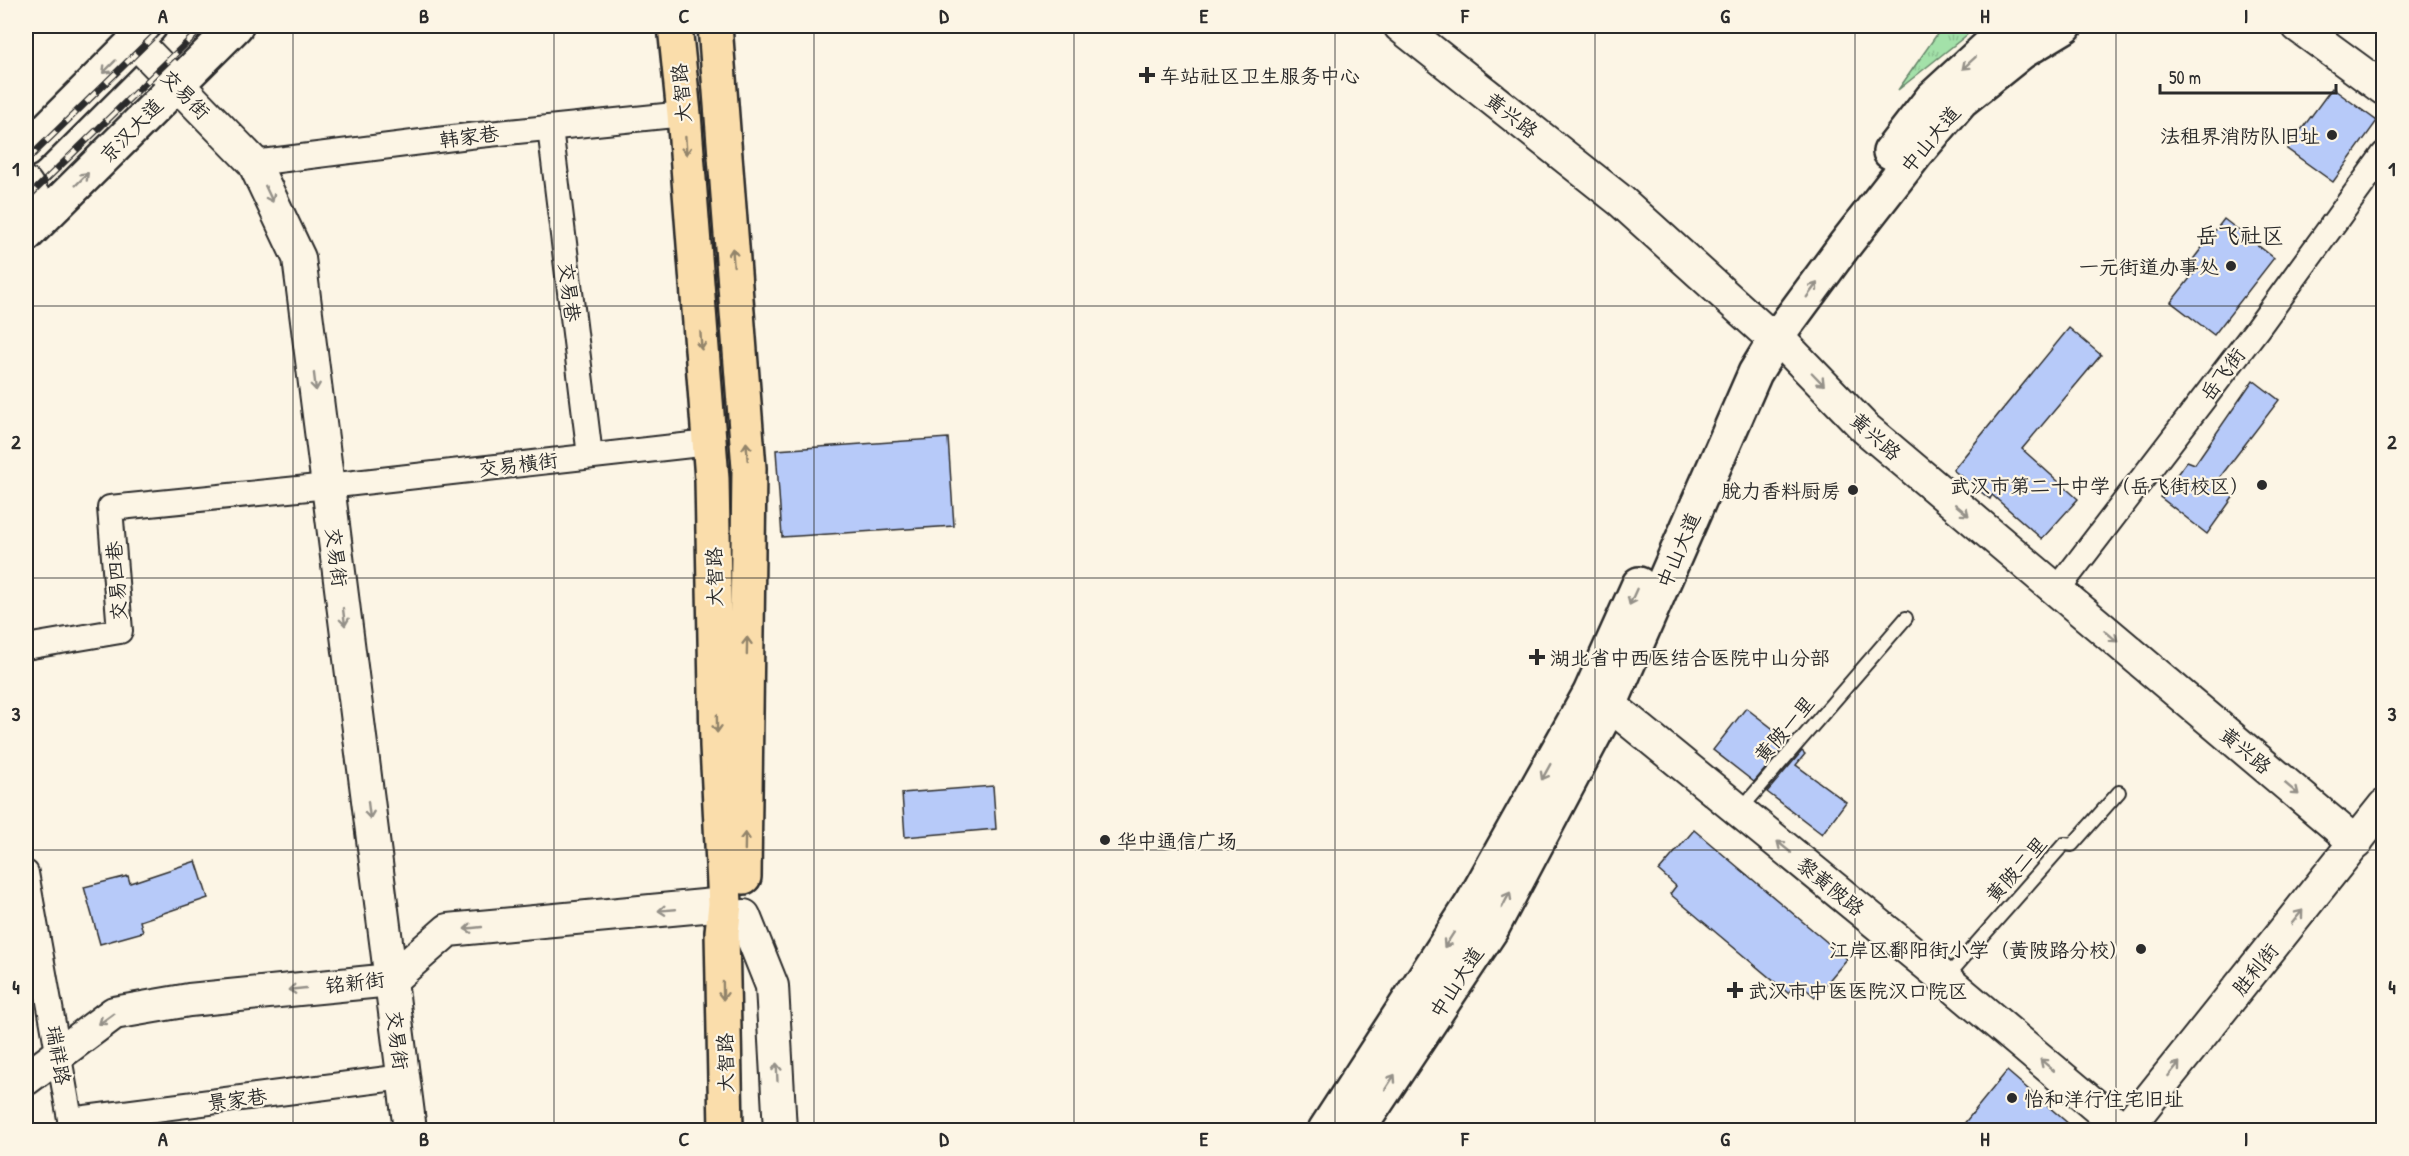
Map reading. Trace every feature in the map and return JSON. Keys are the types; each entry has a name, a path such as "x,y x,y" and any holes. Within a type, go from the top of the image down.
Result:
{"main road":[{"name":"京汉大道","path":"35,225 236,26"},
{"name":"大智路","path":"675,26 684,114 709,443 717,746 735,910 747,1131"},
{"name":"大智路","path":"715,26 748,468 735,910 722,932 726,1131"},
{"name":"中山大道","path":"1769,333 1801,266 1932,98 2006,30 2014,26"},
{"name":"中山大道","path":"1358,1131 1491,930 1600,699 1734,375 1961,101 2022,52 2065,26"},
{"path":"26,150 142,33"},
{"name":"中山大道","path":"1325,1131 1473,902 1600,699"}],"street":[{"name":"黄兴路","path":"1400,26 1621,201 1769,333 1865,428 2356,843"},
{"path":"2298,26 2384,89"},
{"name":"交易街","path":"142,33 175,84 254,163 299,258 410,1131"},
{"name":"韩家巷","path":"254,163 684,114"},
{"name":"交易巷","path":"550,128 590,456"},
{"name":"岳飞街","path":"2057,590 2257,328 2384,154"},
{"path":"26,184 35,225"},
{"name":"交易横街","path":"110,508 709,443"},
{"name":"交易四巷","path":"26,647 120,631 110,508"},
{"name":"黎黄陂路","path":"1600,699 1945,979 2124,1131"},
{"name":"胜利街","path":"2124,1131 2384,806"},
{"name":"瑞祥路","path":"26,873 71,1125"},
{"name":"铭新街","path":"26,1080 114,1013 189,1000 391,980 448,930 735,910"},
{"name":"大智路","path":"735,910 772,987 780,1131"},
{"name":"景家巷","path":"71,1125 403,1077"}],"lane":[{"name":"黄陂一里","path":"1739,810 1906,618"},
{"name":"黄陂二里","path":"1945,979 2064,844 2072,845 2119,792"}],"green space":[{"path":"1944,26 1978,26 1898,90 1940,30"}],"building":[{"name":"法租界消防队旧址","path":"2332,88 2377,121 2333,182 2287,149"},
{"path":"2224,219 2274,258 2214,335 2171,302 2198,268 2191,262"},
{"path":"2069,328 2101,355 2022,449 2078,499 2042,539 1992,495 1990,499 1953,470"},
{"name":"武汉市第二十中学（岳飞街校区）","path":"2253,380 2279,400 2217,481 2234,496 2207,534 2160,497 2187,461 2195,464"},
{"path":"948,438 954,526 782,537 776,450"},
{"path":"1746,708 1789,741 1754,782 1713,750"},
{"path":"1802,751 1805,754 1796,765 1846,802 1822,834 1767,792"},
{"path":"993,786 996,829 905,837 902,793"},
{"path":"1694,830 1847,959 1815,997 1798,982 1788,993 1670,894 1676,886 1659,871"},
{"path":"196,861 208,898 140,921 143,932 100,944 84,887 128,876 130,883"},
{"name":"怡和洋行住宅旧址","path":"2007,1071 2077,1131 1958,1131"}],"railway":[{"path":"26,161 164,26"},
{"path":"26,199 204,26"}],"place":[{"name":"车站社区卫生服务中心","path":"1147,75"},
{"name":"法租界消防队旧址","path":"2332,135"},
{"name":"一元街道办事处","path":"2231,266"},
{"name":"武汉市第二十中学（岳飞街校区）","path":"2262,485"},
{"name":"脱力香料厨房","path":"1853,490"},
{"name":"湖北省中西医结合医院中山分部","path":"1537,657"},
{"name":"华中通信广场","path":"1105,840"},
{"name":"江岸区鄱阳街小学（黄陂路分校）","path":"2141,949"},
{"name":"武汉市中医医院汉口院区","path":"1735,990"},
{"name":"怡和洋行住宅旧址","path":"2012,1098"}],"district":[{"name":"岳飞社区","path":"2240,235"}]}
